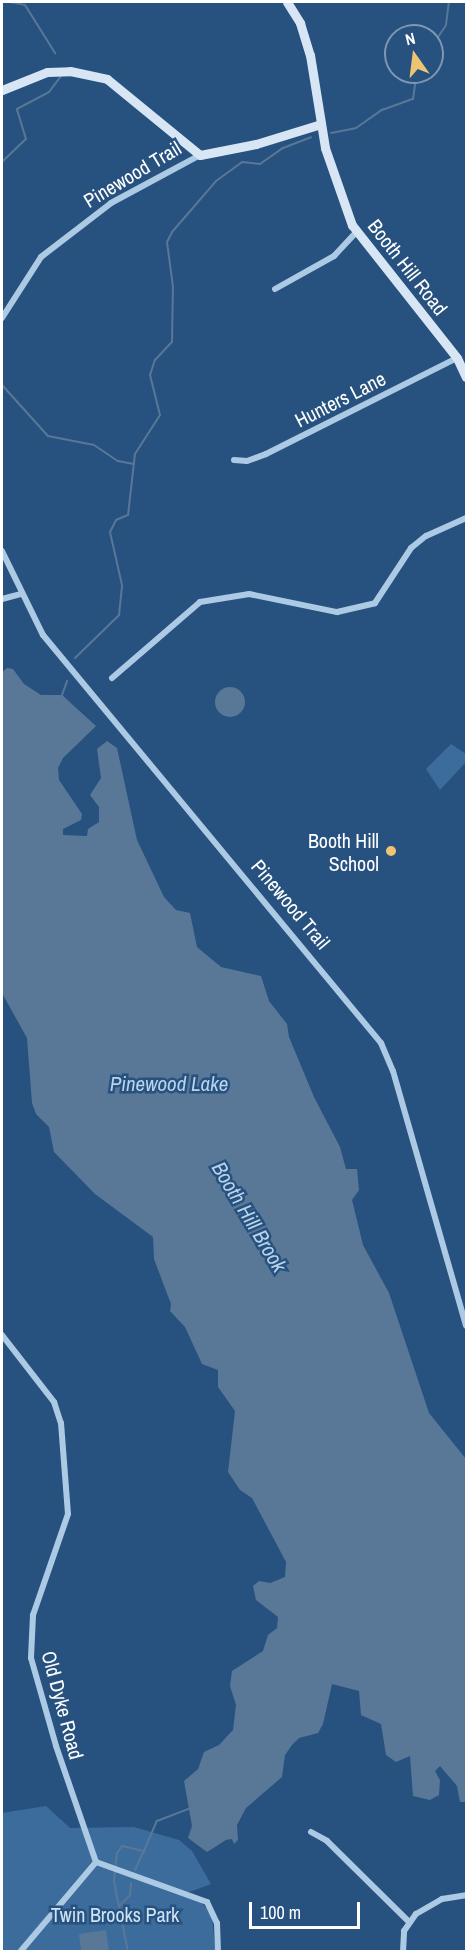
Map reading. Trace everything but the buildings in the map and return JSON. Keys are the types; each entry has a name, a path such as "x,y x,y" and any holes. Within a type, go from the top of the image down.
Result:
{"street":[{"name":"Booth Hill Road","path":"287,2 300,23 310,55 325,148 357,231 457,358 466,376"},
{"path":"2,90 46,72 70,71 107,79 200,155"},
{"name":"Pinewood Trail","path":"2,318 41,257 111,203 200,155 256,144 321,124"},
{"path":"275,290 334,256 357,231"},
{"name":"Hunters Lane","path":"234,460 247,461 266,454 457,358"},
{"path":"112,678 200,602 249,594 337,612 375,603 411,548 426,536 466,518"},
{"name":"Pinewood Trail","path":"2,551 43,635 381,1043 393,1071 466,1326"},
{"path":"2,599 21,594"},
{"name":"Old Dyke Road","path":"2,1335 54,1402 61,1423 68,1514 33,1615 31,1658 56,1746 96,1862"},
{"path":"311,1832 327,1841 409,1922"},
{"path":"21,1952 96,1862 207,1902 217,1923 218,1952"},
{"path":"404,1952 409,1922 432,1903 466,1895"}],"green space":[{"path":"451,744 466,754 466,762 440,790 426,769"},
{"name":"Twin Brooks Park","path":"46,1806 70,1828 134,1827 179,1840 192,1851 211,1884 184,1894 200,1901 212,1914 215,1951 2,1952 2,1813"}],"water":[{"name":"Pinewood Lake","path":"7,668 13,669 24,684 41,695 62,695 96,726 63,758 58,768 59,780 82,814 81,820 63,829 63,835 87,836 88,829 99,822 99,807 90,795 101,778 97,749 107,741 117,748 137,840 164,897 176,910 190,913 197,947 221,967 261,976 269,1001 287,1024 289,1037 314,1097 340,1147 346,1169 357,1169 359,1190 352,1200 363,1245 389,1293 429,1413 466,1459 466,1802 460,1802 457,1786 440,1766 435,1771 440,1780 439,1795 430,1800 413,1796 410,1756 396,1762 386,1755 381,1724 361,1715 359,1691 332,1684 323,1724 318,1733 299,1738 292,1745 285,1755 282,1777 246,1808 237,1825 238,1840 234,1844 232,1839 226,1840 207,1852 188,1838 192,1826 184,1781 198,1769 204,1752 219,1745 233,1730 236,1705 230,1686 232,1671 263,1651 268,1635 277,1628 278,1617 256,1600 253,1586 259,1581 270,1583 285,1577 286,1562 252,1498 240,1490 228,1472 235,1411 218,1387 218,1370 202,1364 185,1327 170,1311 171,1304 154,1259 153,1237 95,1194 54,1152 49,1127 36,1114 32,1103 27,1038 2,993 2,672"},
{"path":"230,687 236,688 244,696 244,708 236,716 230,717 224,716 216,708 215,702 216,696 224,688"},
{"path":"106,1930 109,1951 81,1951 79,1934"}],"waterway":[{"path":"10,2 25,5 55,53"},
{"path":"444,28 449,2"},
{"path":"2,162 26,139 17,109 49,92 62,75"},
{"path":"331,133 356,128 382,110 413,99 415,84"},
{"path":"75,658 119,615 122,585 110,532 116,520 128,515 135,454 160,415 150,375 155,360 172,342 173,287 167,242 172,232 216,181 242,162 260,164 283,148 311,137"},
{"path":"2,385 48,436 94,445 118,461 134,464"},
{"path":"62,695 67,681"},
{"path":"128,1952 114,1881 117,1853 122,1846 144,1851 157,1821 191,1808"},
{"path":"135,1870 144,1851"},
{"path":"119,1906 130,1895 131,1883"}],"place":[{"name":"Booth Hill School","path":"391,851"}],"water label":[{"name":"Booth Hill Brook","path":"249,1217"}]}
